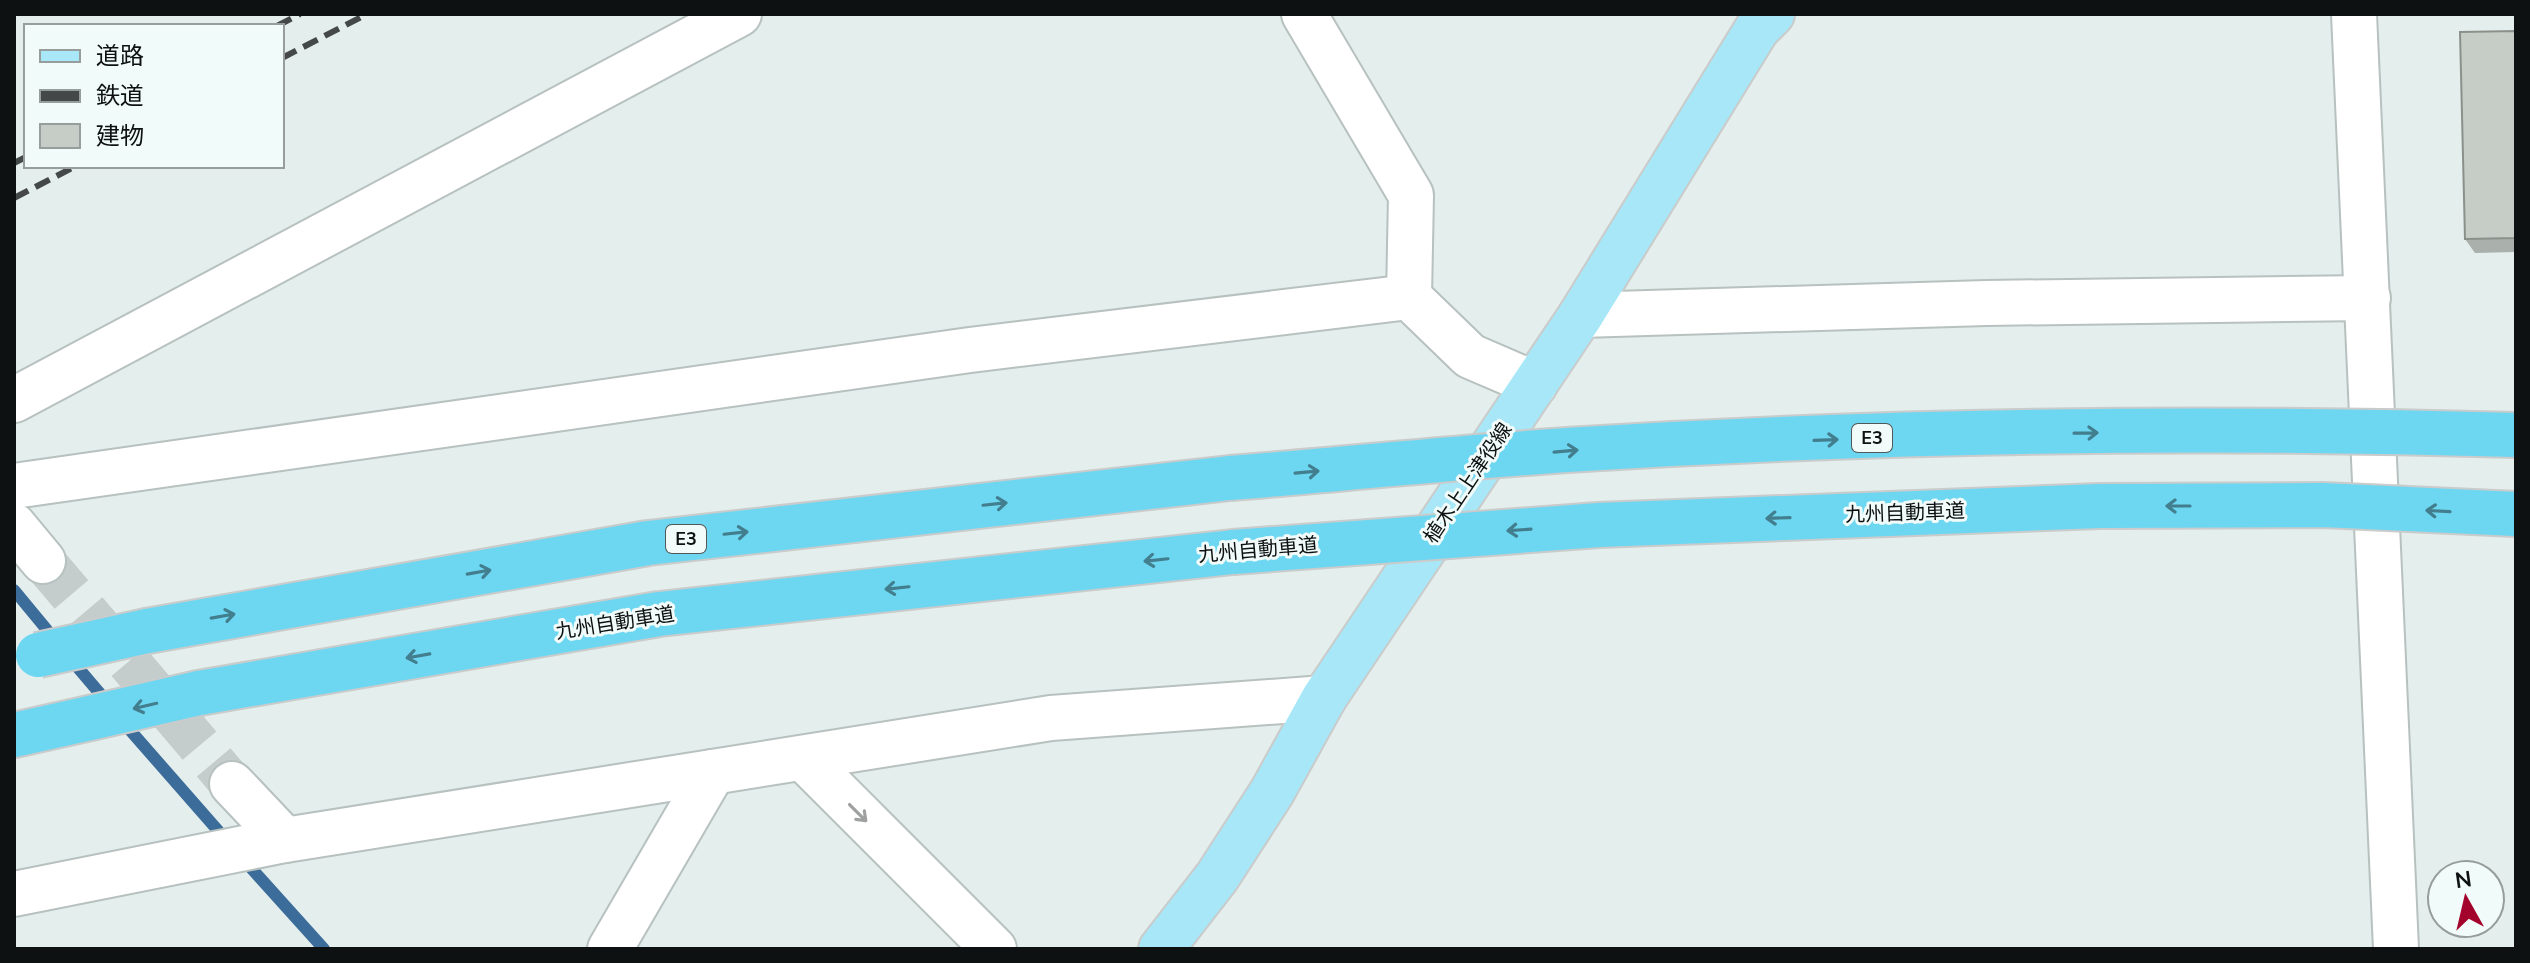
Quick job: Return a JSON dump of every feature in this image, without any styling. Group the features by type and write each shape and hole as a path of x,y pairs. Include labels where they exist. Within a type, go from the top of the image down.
{"highway":[{"name":"E3","path":"26,658 147,631 648,543 1230,478 1585,449 1972,435 2325,430 2516,435"},
{"name":"九州自動車道","path":"14,735 199,693 659,614 1233,552 1599,525 2100,506 2323,505 2516,514"}],"main road":[{"name":"植木上上津役線","path":"1161,949 1225,865 1272,792 1324,698 1581,315 1757,29 1772,14"}],"street":[{"path":"14,400 739,14"},
{"path":"1304,14 1411,195 1409,297 1470,356 1535,384"},
{"path":"2354,14 2396,949"},
{"path":"14,486 970,350 1409,297"},
{"path":"1581,315 1986,303 2368,298"},
{"path":"14,526 43,561"},
{"path":"14,894 252,847 1051,718 1324,698"},
{"path":"803,758 994,949"},
{"path":"610,949 713,772"},
{"path":"232,784 252,847"}],"building":[{"path":"2516,31 2516,238 2465,239 2460,32"}],"waterway":[{"path":"14,590 57,642"},
{"path":"68,656 108,703"},
{"path":"122,721 228,842"},
{"path":"243,859 324,949"}],"tunnel":[{"path":"43,561 232,784"}],"railway":[{"path":"281,24 300,14"},
{"path":"284,57 367,14"},
{"path":"14,163 24,158"},
{"path":"14,198 72,168"}]}
